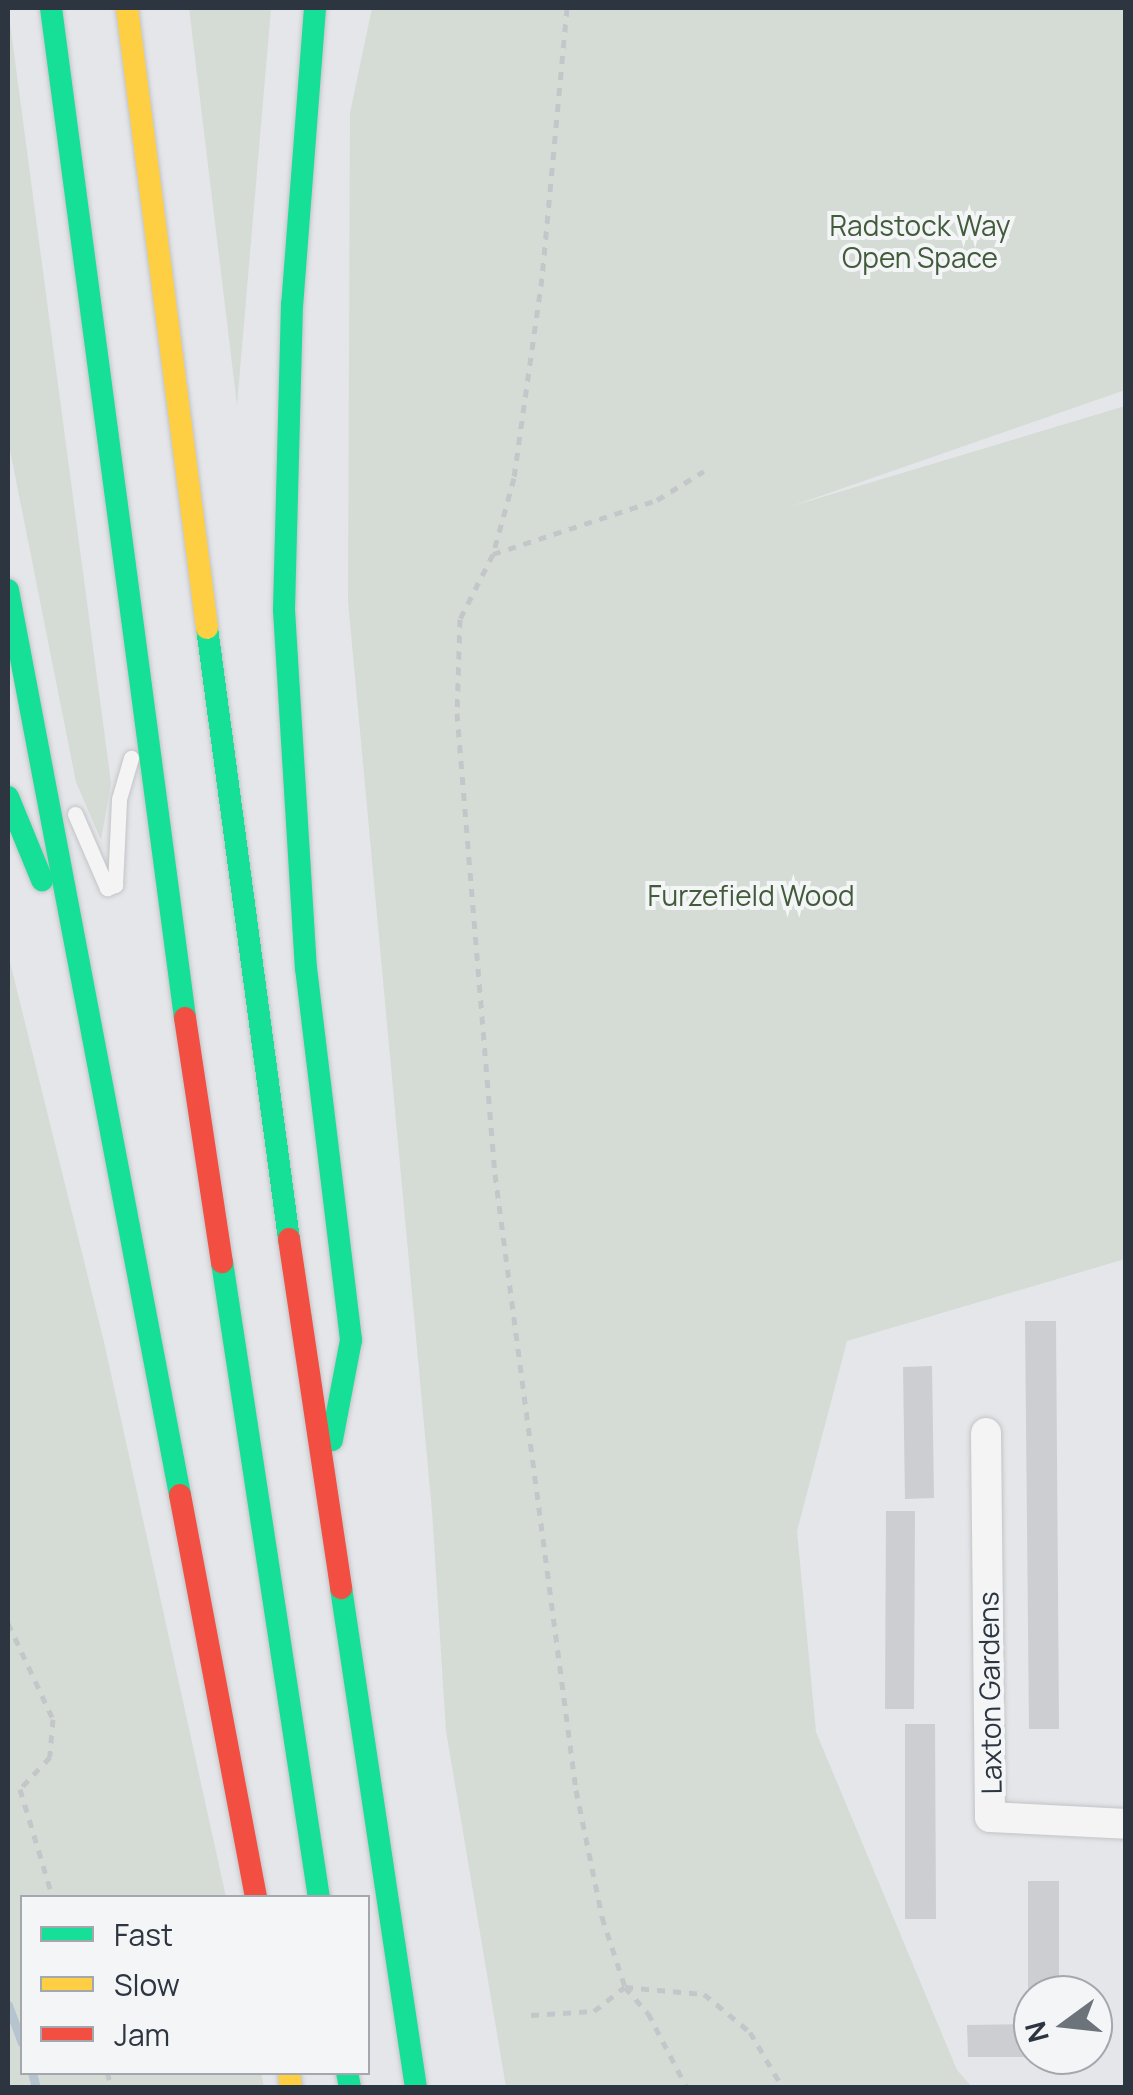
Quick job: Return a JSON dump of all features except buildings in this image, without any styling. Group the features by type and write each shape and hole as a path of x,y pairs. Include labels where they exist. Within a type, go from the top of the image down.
{"highway":[{"path":"51,8 144,716 319,1895"},
{"path":"127,8 223,776 416,2088"},
{"path":"315,8 292,304 284,610 306,968 351,1340 324,1482"},
{"path":"8,590 255,1895"},
{"path":"8,797 77,949"}],"street":[{"name":"Laxton Gardens","path":"986,1432 990,1817 1126,1824"}],"lane":[{"path":"40,759 72,806 107,888 115,885 119,799 144,716"}],"path":[{"path":"567,8 542,278 514,478 493,554 460,619 455,658 488,1106 526,1441 560,1642 576,1790 602,1917 625,1987 648,2013 687,2088"},
{"path":"493,554 657,500 704,471"},
{"path":"8,1624 53,1719 50,1757 20,1789 52,1895"},
{"path":"531,2015 594,2011 625,1987 704,1994 750,2032 783,2088"}],"green space":[{"path":"8,8 111,783 101,840 76,782 8,440"},
{"path":"189,8 271,8 237,405"},
{"name":"Furzefield Wood","path":"372,8 1125,8 1125,390 789,507 1125,406 1125,1259 847,1341 797,1531 816,1732 957,2070 972,2087 506,2087 446,1731 432,1511 348,601 350,113"},
{"path":"8,954 104,1342 226,1895 20,1895 20,2075 261,2075 264,2087 8,2087"}],"waterway":[{"path":"8,2005 20,2038"},
{"path":"33,2075 36,2088"}],"traffic: fast":[{"path":"51,8 185,1018"},
{"path":"315,8 292,304 284,610 306,968 351,1340 332,1440"},
{"path":"8,590 180,1495"},
{"path":"207,628 289,1239"},
{"path":"8,797 42,880"},
{"path":"222,1262 319,1895"},
{"path":"341,1588 416,2088"},
{"path":"348,2075 350,2088"}],"traffic: slow":[{"path":"127,8 207,628"},
{"path":"289,2075 291,2088"}],"traffic: jam":[{"path":"185,1018 222,1262"},
{"path":"289,1239 341,1588"},
{"path":"180,1495 255,1895"}],"park label":[{"name":"Radstock Way Open Space","path":"920,241"}]}
